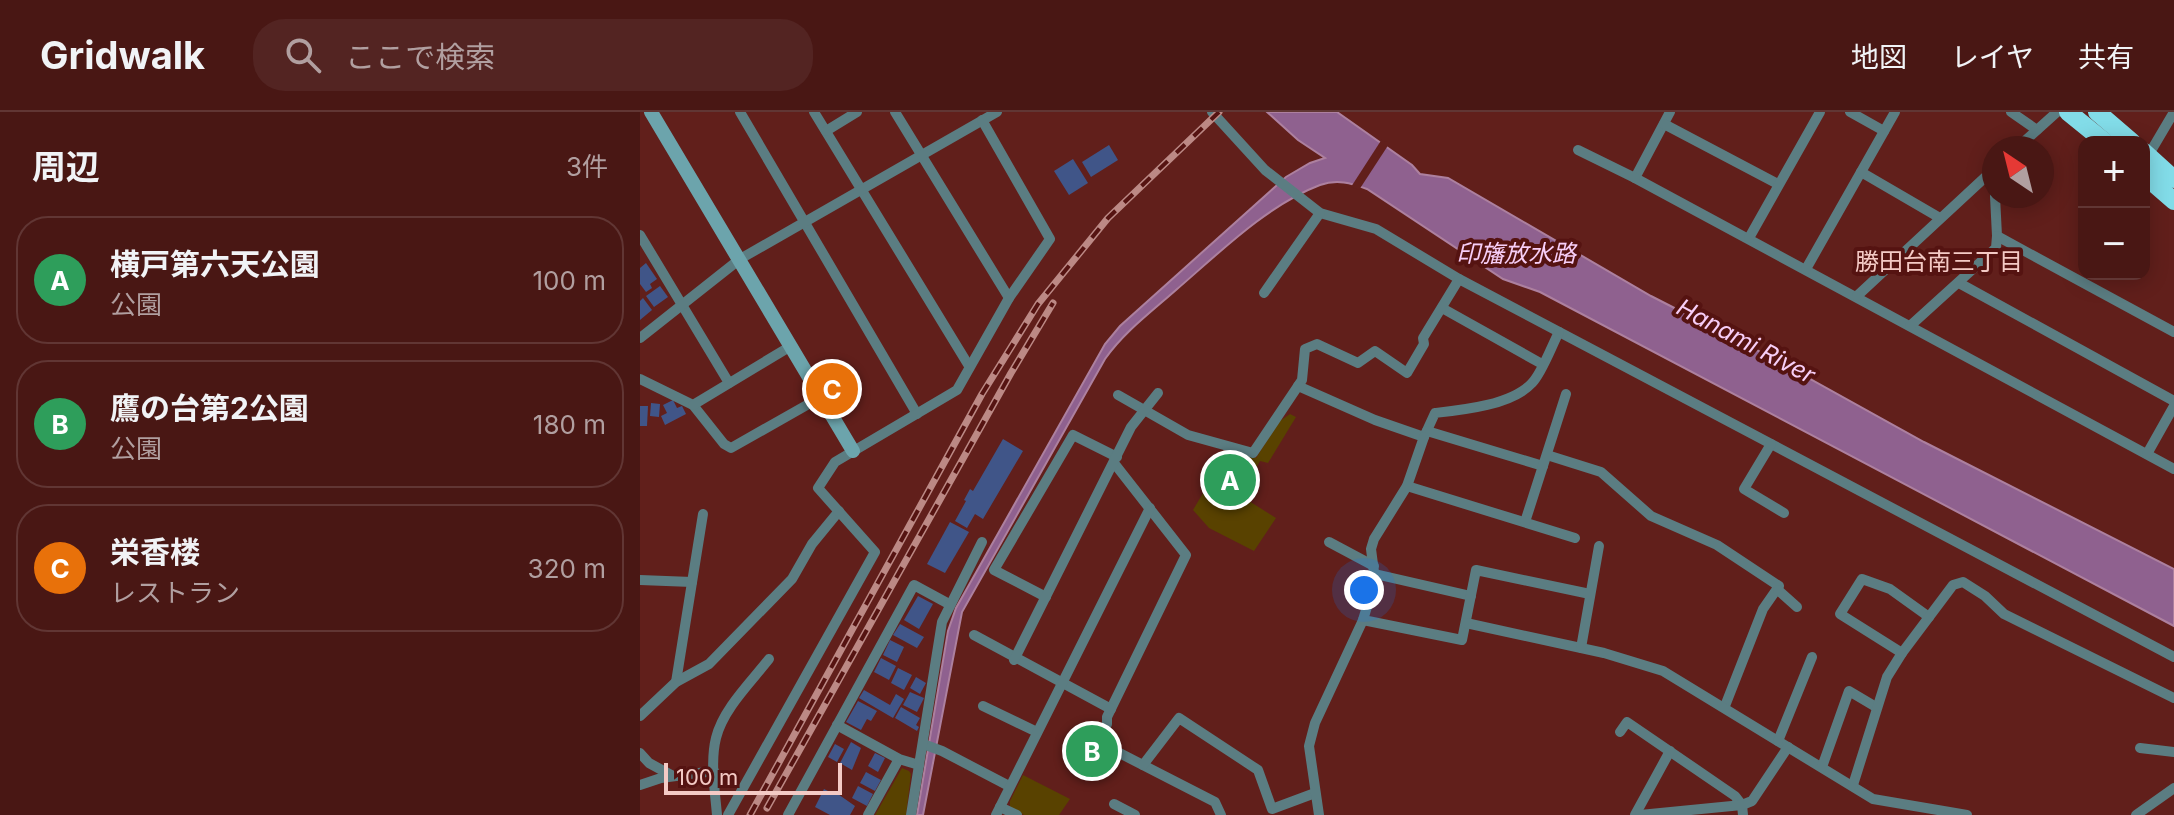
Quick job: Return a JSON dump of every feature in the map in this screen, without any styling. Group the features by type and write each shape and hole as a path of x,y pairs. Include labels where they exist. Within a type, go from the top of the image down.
{"highway":[{"path":"2068,112 2098,136"},
{"path":"2097,112 2125,136"},
{"path":"2150,157 2170,170"},
{"path":"2150,180 2174,201"}],"street":[{"path":"651,112 853,451"},
{"path":"740,112 917,414"},
{"path":"814,112 969,366"},
{"path":"826,131 857,112"},
{"path":"895,112 1009,298"},
{"path":"640,338 740,259 997,112"},
{"path":"1212,112 1277,180 1320,213 1376,229 1459,279 2174,657"},
{"path":"1635,178 1670,112"},
{"path":"1749,238 1820,112"},
{"path":"1850,112 1884,131"},
{"path":"1806,269 1895,112"},
{"path":"2011,112 2037,130"},
{"path":"2030,136 2057,112"},
{"path":"2150,148 2174,112"},
{"path":"728,815 875,552 818,488 835,462 957,390 1009,298 1050,239 982,120"},
{"path":"1664,124 1778,184"},
{"path":"1578,150 1749,238 2174,469"},
{"path":"1861,172 1940,218"},
{"path":"1857,296 1982,180"},
{"path":"1910,326 1996,248 1996,208"},
{"path":"1264,293 1320,213"},
{"path":"640,235 729,383"},
{"path":"1997,236 2174,332"},
{"path":"640,260 650,252"},
{"path":"1118,395 1188,435 1253,453 1302,380 1305,349 1317,344 1358,363 1375,351 1407,373 1459,279"},
{"path":"1959,283 2174,404 2147,454"},
{"path":"1442,308 1542,364"},
{"path":"1319,815 1309,741 1363,620 1375,580 1371,549 1374,539 1407,486 1435,413 1475,409 1533,383 1559,332"},
{"path":"693,405 791,346"},
{"path":"640,379 693,405 724,444 731,448 821,397"},
{"path":"1298,386 1375,420 1425,434 1601,472 1651,516 1717,545 1779,586 1778,590 1797,607"},
{"path":"1014,660 1131,427 1158,393"},
{"path":"1525,522 1566,394"},
{"path":"1046,597 994,570 1073,435 1115,460 1186,555 1098,742 1215,802 1221,815"},
{"path":"1771,444 1744,489 1784,513"},
{"path":"1407,486 1575,538"},
{"path":"1017,815 998,811 1150,508"},
{"path":"640,716 676,682 709,664 792,579 812,544 839,511"},
{"path":"676,682 703,514"},
{"path":"911,815 925,745 942,622 982,542"},
{"path":"1329,542 1374,570 1471,596"},
{"path":"1581,648 1599,546"},
{"path":"1363,620 1462,640 1476,570 1590,594"},
{"path":"1902,653 1840,614 1862,579 1890,589 1929,617"},
{"path":"640,580 692,582"},
{"path":"1853,785 1887,677 1953,585 1963,582 1985,596 2004,614 2174,698"},
{"path":"788,815 914,585 949,604"},
{"path":"1725,706 1763,609 1778,590"},
{"path":"1466,623 1581,648 1663,671 1873,799 1967,815"},
{"path":"974,635 1014,660 1111,709"},
{"path":"1670,751 1637,815 1743,810 1752,801 1783,744 1812,657"},
{"path":"717,815 714,771 716,738 727,714 769,659"},
{"path":"1822,767 1849,691 1876,707"},
{"path":"983,706 1037,732"},
{"path":"1143,765 1179,718 1258,770 1272,809 1315,793"},
{"path":"1620,732 1627,722 1735,796 1743,810"},
{"path":"837,725 899,759 919,765"},
{"path":"925,745 1009,786"},
{"path":"2140,748 2174,752"},
{"path":"640,753 649,763 673,776"},
{"path":"868,815 899,759"},
{"path":"640,785 673,776 714,771"},
{"path":"2136,815 2174,788"},
{"path":"1114,804 1135,815"}],"shaded area":[{"path":"1290,414 1296,417 1268,463 1260,461 1241,496 1276,518 1254,551 1209,528 1193,510 1228,451 1256,458 1280,421"},
{"path":"1086,742 1118,760 1110,774 1101,770 1087,777 1071,768"},
{"path":"902,768 911,774 906,815 875,815"},
{"path":"1023,775 1070,799 1059,815 1024,815 1010,807"}],"water":[{"name":"印旛放水路","path":"1267,112 1337,112 1412,165 1420,174 1448,178 1651,296 1776,360 1924,442 2174,569 2174,626 1540,292 1503,279 1367,189 1332,182 1300,194 1244,232 1138,323 1105,359 962,612 923,815 917,815 948,631 956,608 1105,344 1120,326 1286,177 1325,158 1298,140"}],"pier":[{"path":"1382,139 1389,144 1359,190 1351,187"}],"building":[{"path":"1109,145 1118,160 1091,177 1082,162"},
{"path":"1073,159 1088,183 1069,195 1054,171"},
{"path":"646,263 657,279 646,292 640,284 640,268"},
{"path":"660,286 668,297 654,307 646,296"},
{"path":"643,298 652,310 640,320 640,301"},
{"path":"673,400 677,408 682,406 686,414 665,425 661,416 667,413 663,405"},
{"path":"651,403 660,404 659,417 650,416"},
{"path":"640,406 648,406 647,426 640,426"},
{"path":"1003,439 1023,451 983,519 975,514 967,528 955,521 970,489 973,491"},
{"path":"950,522 969,532 945,573 927,564"},
{"path":"918,596 933,604 919,629 904,620"},
{"path":"900,624 924,637 917,648 893,635"},
{"path":"890,640 904,647 897,662 883,655"},
{"path":"881,658 896,666 889,680 874,672"},
{"path":"898,668 912,675 904,690 891,683"},
{"path":"916,677 926,683 920,694 910,688"},
{"path":"864,690 890,705 896,694 904,699 893,718 859,698"},
{"path":"910,692 924,698 917,712 903,705"},
{"path":"858,701 877,711 871,721 867,719 861,730 846,722"},
{"path":"901,707 920,718 917,731 895,718"},
{"path":"851,742 861,748 852,770 840,763"},
{"path":"835,744 844,749 837,762 828,757"},
{"path":"875,753 885,758 878,772 868,766"},
{"path":"866,772 881,780 875,791 860,783"},
{"path":"858,786 873,794 867,806 852,798"},
{"path":"824,789 835,792 855,806 850,815 830,815 815,807"}],"railway":[{"path":"750,815 982,394 1038,304 1108,218 1219,112"},
{"path":"767,808 1053,303"}],"place":[{"name":"栄香楼","path":"832,389"},
{"name":"横戸第六天公園","path":"1230,480"},
{"name":"鷹の台第2公園","path":"1092,751"}],"district":[{"name":"勝田台南三丁目","path":"1939,261"}],"water label":[{"name":"Hanami River","path":"1746,341"}]}
